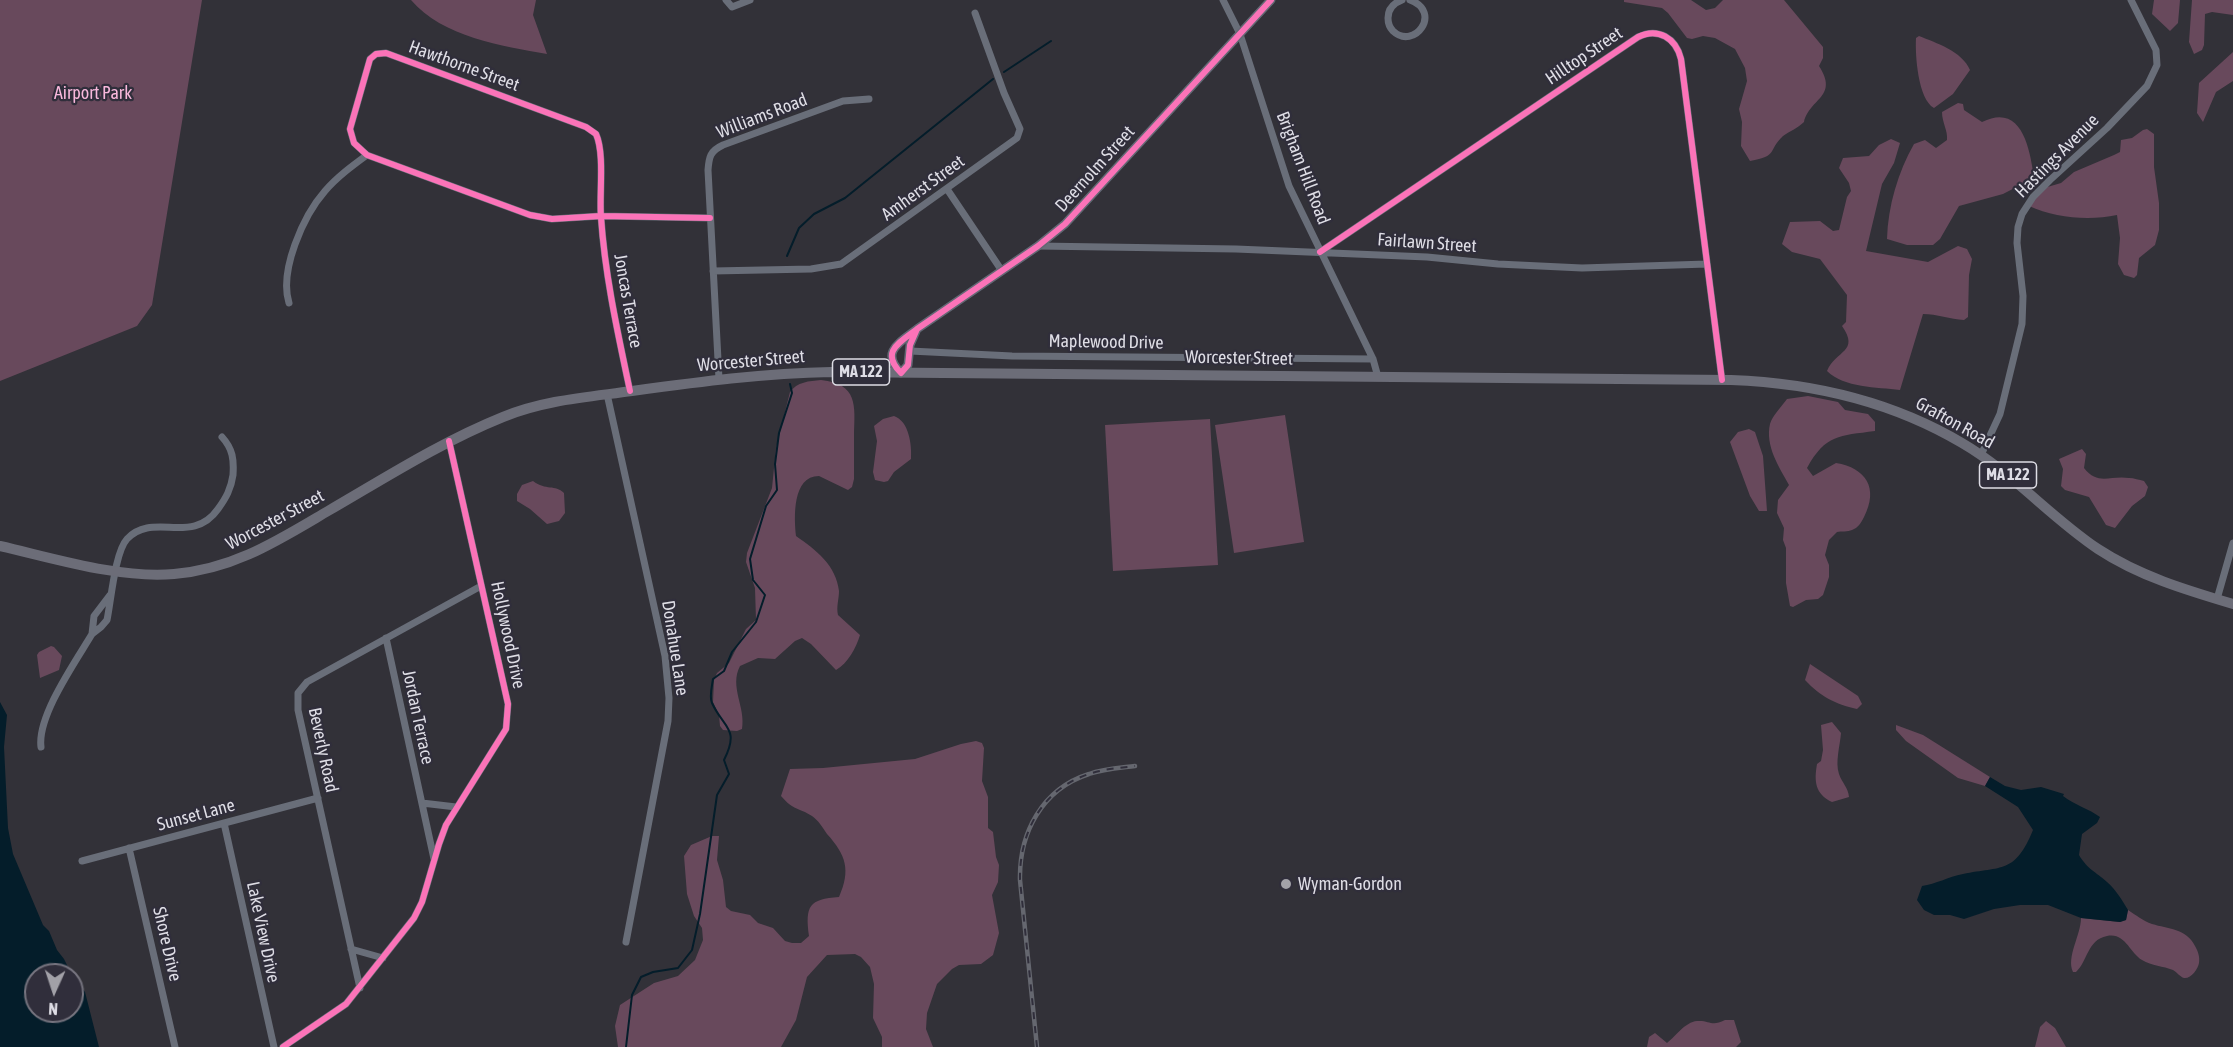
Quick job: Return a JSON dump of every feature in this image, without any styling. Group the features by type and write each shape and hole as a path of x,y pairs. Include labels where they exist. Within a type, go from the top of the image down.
{"main road":[{"name":"Worcester Street","path":"0,546 117,572 173,574 211,569 230,564 274,542 449,441 527,409 607,394 719,379 801,372 1766,382"},
{"name":"Grafton Road","path":"1766,382 1833,392 1879,404 1924,423 2000,468 2064,524 2100,550 2160,581 2233,604"}],"street":[{"path":"726,0 733,6 750,0"},
{"name":"Brigham Hill Road","path":"1223,0 1240,34 1284,173 1373,359 1378,377"},
{"name":"Deernolm Street","path":"901,373 892,364 893,350 917,329 1038,246 1078,212 1271,0"},
{"path":"1386,0 1392,6"},
{"path":"1402,0 1392,6 1388,18 1389,26 1398,35 1410,36 1421,30 1425,19 1422,8 1410,0"},
{"name":"Hastings Avenue","path":"1981,455 2000,414 2022,324 2023,296 2017,234 2022,214 2033,197 2148,86 2155,73 2156,50 2131,0"},
{"name":"Amherst Street","path":"713,271 811,269 841,264 1017,138 1020,132 975,13"},
{"name":"Hilltop Street","path":"1320,252 1638,37 1652,32 1658,33 1670,39 1680,54 1722,380"},
{"name":"Hawthorne Street","path":"367,155 352,140 351,122 370,59 376,54 386,53 594,132 598,137 599,147 601,216"},
{"name":"Williams Road","path":"719,379 709,156 714,150 843,101 869,99"},
{"path":"289,303 286,287 288,268 310,213 331,184 367,155 537,216 552,219 601,216 710,218"},
{"path":"947,189 1002,270"},
{"name":"Joncas Terrace","path":"601,216 608,284 630,391"},
{"name":"Fairlawn Street","path":"1038,246 1320,252 1582,268 1707,264"},
{"path":"901,373 908,365 917,329"},
{"name":"Maplewood Drive","path":"910,351 1012,356 1373,359"},
{"name":"Donahue Lane","path":"607,394 665,656 669,698 661,758 626,942"},
{"path":"92,634 107,620 120,550 127,538 154,527 193,528 202,525 214,515 228,494 234,459 232,451 222,437"},
{"name":"Hollywood Drive","path":"283,1047 346,1004 418,910 444,831 456,807 502,736 508,721 508,704 449,441"},
{"path":"2217,599 2233,543"},
{"name":"Beverly Road","path":"360,988 297,704 300,688 481,586"},
{"path":"41,747 40,734 44,723 92,634 94,616 111,593"},
{"name":"Jordan Terrace","path":"386,638 434,860"},
{"name":"Sunset Lane","path":"82,861 318,798"},
{"path":"422,803 456,807"},
{"name":"Lake View Drive","path":"224,823 274,1047"},
{"name":"Shore Drive","path":"129,848 175,1047"},
{"path":"351,949 383,958"}],"green space":[{"name":"Airport Park","path":"0,0 202,0 152,305 137,326 0,381"},
{"path":"411,0 536,0 533,15 547,54 493,43 456,31 424,13"},
{"path":"1624,0 1691,0 1706,10 1715,8 1723,0 1784,0 1823,47 1823,58 1819,66 1826,84 1825,91 1807,114 1804,122 1783,136 1769,155 1750,161 1741,146 1742,122 1739,109 1747,81 1745,68 1735,49 1715,38 1703,36 1687,38 1662,8 1624,2"},
{"path":"2154,0 2180,0 2178,23 2170,31 2152,14"},
{"path":"2192,0 2233,0 2233,15 2212,12 2205,14 2204,45 2202,50 2194,54 2189,42"},
{"path":"1919,36 1955,53 1970,70 1953,94 1934,108 1924,96 1921,86 1916,46 1916,38"},
{"path":"2233,52 2233,81 2216,92 2203,122 2197,113 2199,83"},
{"path":"1958,103 1963,104 1964,110 1982,122 1996,117 2006,118 2015,123 2026,142 2034,178 2003,194 1959,206 1940,239 1933,245 1907,245 1887,239 1892,202 1908,155 1914,144 1925,140 1936,148 1947,140 1942,112"},
{"path":"2147,129 2154,134 2159,230 2155,245 2139,258 2137,275 2134,278 2124,275 2118,264 2120,238 2117,215 2095,218 2072,217 2029,206 2044,188 2061,183 2074,172 2120,152 2121,140 2132,138"},
{"path":"1891,139 1900,143 1894,163 1882,184 1866,251 1928,262 1958,246 1967,249 1972,259 1969,275 1968,317 1964,320 1923,314 1900,390 1852,384 1834,377 1827,371 1848,346 1849,341 1842,326 1846,322 1847,295 1820,259 1792,252 1782,244 1790,222 1820,221 1833,231 1839,230 1847,197 1851,191 1849,183 1839,168 1843,158 1869,156 1879,145"},
{"path":"821,380 842,386 852,398 854,405 854,479 852,487 848,490 819,476 810,478 804,483 799,490 795,509 796,536 818,553 834,573 839,591 838,615 860,635 851,655 836,670 802,638 795,641 775,659 758,658 740,666 736,682 742,713 742,729 723,730 713,702 714,680 717,673 729,663 746,629 756,620 755,588 746,562 747,553 772,488 776,448 790,392 800,384"},
{"path":"1808,396 1838,402 1845,410 1868,414 1875,422 1875,431 1843,436 1827,443 1807,468 1813,476 1836,463 1855,469 1867,481 1870,497 1864,517 1858,527 1850,531 1837,532 1829,540 1825,555 1829,565 1829,577 1823,595 1818,599 1806,600 1793,607 1790,606 1786,583 1784,528 1777,513 1778,500 1789,485 1774,456 1769,432 1773,418 1787,399"},
{"path":"1285,415 1304,542 1234,553 1215,425"},
{"path":"894,416 906,428 911,447 911,459 894,472 888,481 875,480 873,472 877,441 874,426 883,419"},
{"path":"1210,419 1218,565 1113,571 1105,425"},
{"path":"1749,429 1755,432 1763,456 1767,511 1759,511 1750,496 1730,442 1738,432"},
{"path":"2082,449 2086,454 2084,468 2094,477 2135,479 2144,481 2148,487 2145,496 2132,506 2115,528 2106,525 2089,497 2065,490 2061,486 2063,469 2059,459"},
{"path":"533,481 564,493 565,513 559,521 547,524 517,501 517,494 522,485"},
{"path":"51,646 62,656 59,670 40,678 37,655"},
{"path":"1810,664 1858,696 1862,704 1857,709 1849,707 1817,691 1805,680"},
{"path":"1832,722 1841,733 1838,769 1849,797 1832,802 1819,791 1816,776 1817,764 1821,761 1823,750 1821,725"},
{"path":"1896,725 1923,735 1990,777 1985,786 1958,778 1906,741 1896,730"},
{"path":"976,741 982,743 984,748 982,781 988,797 988,828 993,832 999,865 998,882 992,895 999,933 993,955 981,964 959,965 937,984 927,1013 926,1029 933,1047 882,1047 882,1037 873,1018 874,984 870,967 855,954 827,955 807,977 796,1020 781,1047 618,1047 615,1026 620,1005 654,983 678,976 695,960 703,940 702,928 694,916 687,894 684,856 691,845 712,836 719,836 717,860 723,880 726,907 731,911 750,915 758,923 773,928 785,941 801,943 809,936 808,918 811,906 821,900 839,897 845,879 845,863 839,849 818,822 812,816 793,807 781,796 790,769 915,759"},
{"path":"2128,910 2149,923 2182,932 2187,936 2199,956 2194,973 2184,978 2173,970 2146,962 2138,957 2123,940 2113,936 2100,938 2095,942 2080,967 2073,972 2072,953 2081,918 2120,922 2126,920"},
{"path":"1734,1020 1741,1042 1736,1047 1647,1047 1649,1037 1655,1033 1667,1043 1693,1022 1717,1023"},
{"path":"2046,1021 2055,1028 2066,1047 2035,1047 2040,1027"}],"water":[{"path":"0,702 7,715 4,747 8,828 13,854 43,925 49,931 57,950 66,963 24,963 24,1023 84,1023 84,991 99,1047 0,1047"},
{"path":"1990,777 2005,786 2021,790 2041,787 2064,794 2063,796 2100,817 2097,823 2082,834 2079,855 2119,895 2128,910 2126,920 2120,922 2081,918 2048,905 2020,905 1994,909 1964,919 1950,915 1934,915 1924,910 1917,900 1922,886 1958,875 2006,866 2020,854 2033,830 2018,807 1985,786"}],"waterway":[{"path":"1004,72 1051,41"},
{"path":"787,256 799,228 814,214 845,198 993,79"},
{"path":"626,1047 632,995 641,977 653,972 678,968 692,950 700,914 717,795 729,774 724,760 731,741 730,735 711,701 713,679 724,671 732,652 756,622 765,595 753,580 750,559 766,506 777,490 775,464 779,433 792,393 790,384"}],"railway":[{"path":"1037,1047 1020,880 1024,846 1029,830 1036,815 1046,802 1072,781 1100,771 1135,766"}],"cycle path":[{"path":"917,329 910,345 908,365 901,373 892,359 894,348 917,329 1038,246 1065,224 1271,0"},
{"path":"1320,252 1638,37 1645,34 1659,34 1675,45 1681,59 1722,380"},
{"path":"630,391 612,305 606,261 601,217 601,208 601,163 596,134 586,127 386,53 376,54 370,59 350,129 354,143 367,155 530,215 552,219 601,216 710,218"},
{"path":"283,1047 346,1004 414,918 422,902 446,825 506,729 508,704 449,441"}],"place":[{"name":"Wyman-Gordon","path":"1286,884"}]}
